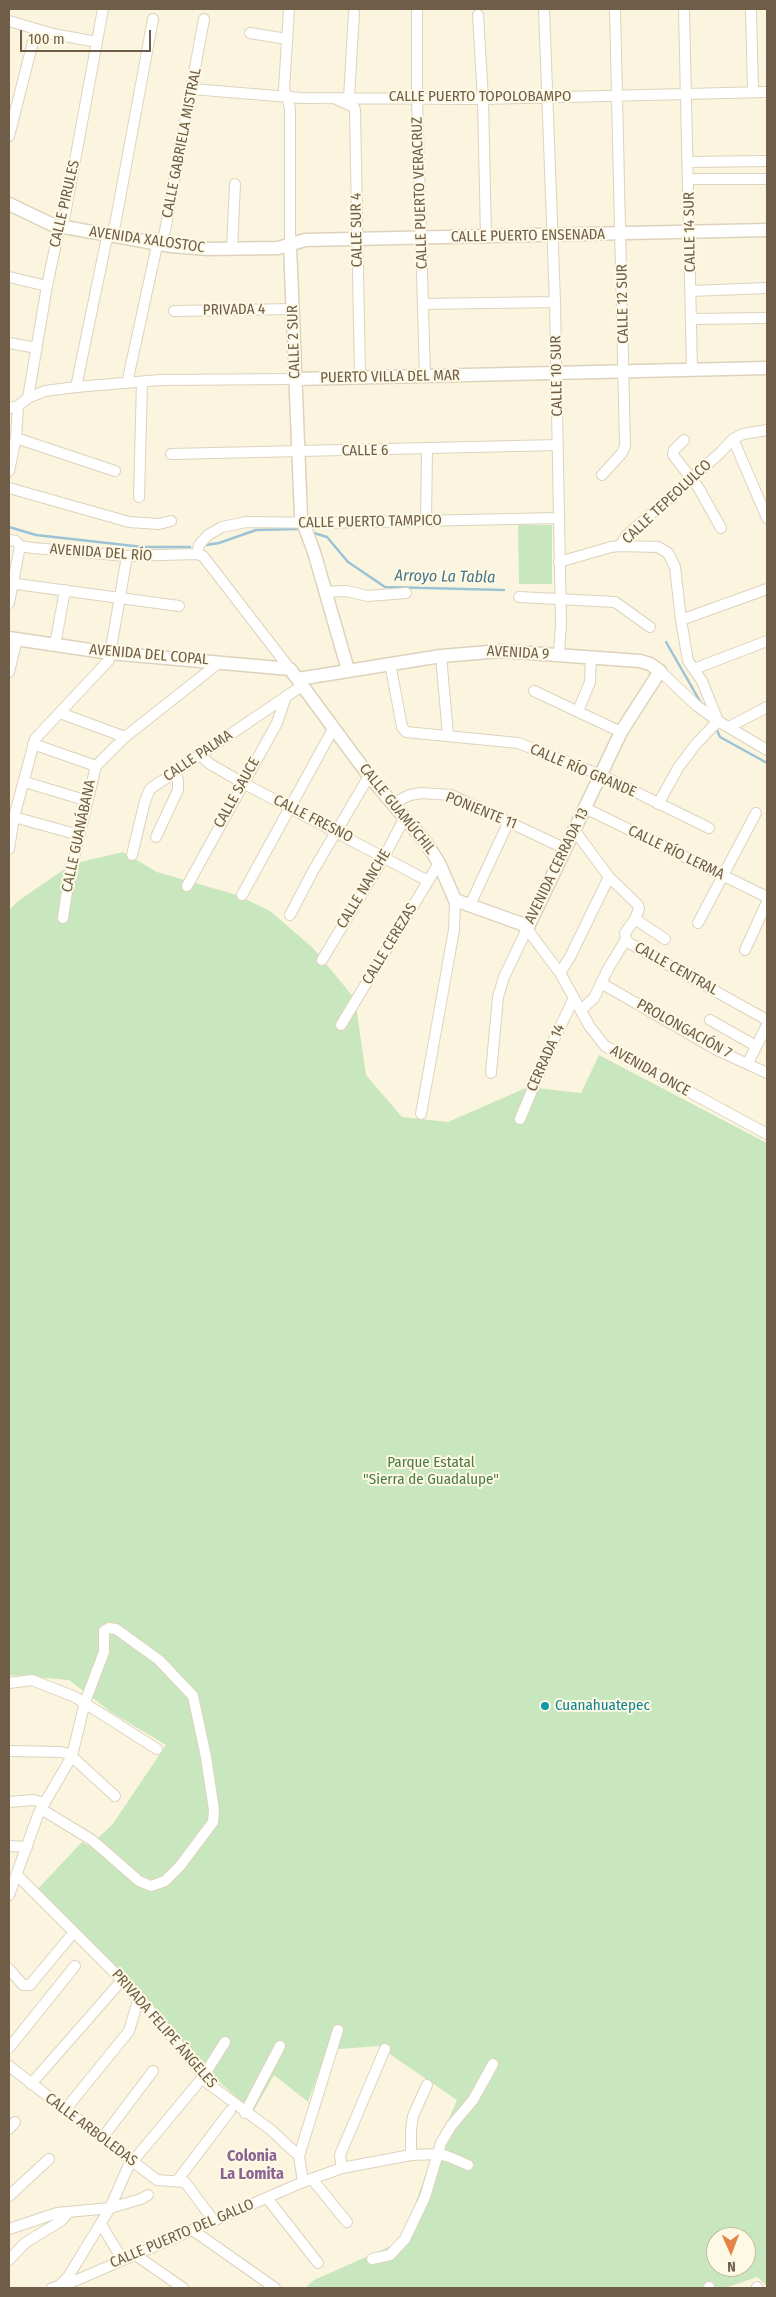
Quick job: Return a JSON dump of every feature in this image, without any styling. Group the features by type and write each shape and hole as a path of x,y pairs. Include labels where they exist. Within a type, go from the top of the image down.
{"street":[{"name":"CALLE 2 SUR","path":"288,9 284,89 290,108 290,245 294,309 300,508 302,522 348,670"},
{"name":"CALLE PUERTO VERACRUZ","path":"417,9 417,98 425,376"},
{"name":"CALLE 10 SUR","path":"544,9 557,374 559,655"},
{"name":"CALLE 12 SUR","path":"602,475 625,446 622,234 615,9"},
{"name":"CALLE 14 SUR","path":"684,9 692,370"},
{"path":"751,9 753,92"},
{"name":"CALLE PIRULES","path":"28,398 47,286 64,220 104,10"},
{"path":"349,98 354,13"},
{"path":"478,14 483,99 486,237"},
{"path":"76,387 106,242 115,225 153,19"},
{"name":"CALLE GABRIELA MISTRAL","path":"127,383 156,250 164,236 204,19"},
{"path":"9,21 36,30 97,42"},
{"path":"9,136 36,30"},
{"path":"250,33 287,39"},
{"name":"CALLE PUERTO TOPOLOBAMPO","path":"192,89 286,98 483,99 767,92"},
{"name":"CALLE SUR 4","path":"333,98 355,108 360,377"},
{"path":"688,162 767,161"},
{"path":"689,179 767,179"},
{"path":"232,250 235,184"},
{"name":"AVENIDA XALOSTOC","path":"9,204 44,222 61,227 160,244 232,250 278,248 290,245"},
{"name":"CALLE PUERTO ENSENADA","path":"290,245 305,240 422,239 767,230"},
{"path":"9,277 47,286"},
{"path":"691,291 767,288"},
{"path":"423,304 555,302"},
{"name":"PRIVADA 4","path":"174,311 294,309"},
{"path":"692,319 767,318"},
{"path":"9,343 37,348"},
{"name":"PUERTO VILLA DEL MAR","path":"13,407 45,391 142,382 767,368"},
{"path":"138,497 142,382"},
{"path":"9,471 16,438 13,407"},
{"path":"767,430 743,434 733,439 767,518"},
{"path":"16,438 115,471"},
{"name":"CALLE TEPEOLULCO","path":"559,562 620,546 626,536 720,454 733,439"},
{"path":"684,440 674,450 673,455 691,478 721,528"},
{"name":"CALLE 6","path":"171,454 427,450 558,445"},
{"path":"426,521 427,450"},
{"path":"9,488 129,522 140,524 171,521"},
{"name":"CALLE PUERTO TAMPICO","path":"197,554 201,542 208,535 222,527 246,522 558,518"},
{"name":"AVENIDA DEL RÍO","path":"9,540 16,541 20,546 127,556 197,554"},
{"path":"9,603 11,583 20,546"},
{"path":"620,546 658,547 668,553 675,566 688,661 702,682 718,721 696,744 678,768 658,804"},
{"name":"CALLE GUAMÚCHIL","path":"197,554 206,559 369,776 427,844 439,863 455,900 454,930 421,1114"},
{"path":"9,849 14,817 38,735 106,665 110,653 127,556"},
{"path":"11,583 179,606"},
{"path":"681,620 767,588"},
{"path":"55,645 65,590"},
{"path":"325,592 346,591 368,596 406,593"},
{"path":"519,597 614,602 650,627"},
{"path":"9,672 13,638"},
{"name":"AVENIDA DEL COPAL","path":"13,638 110,653 220,662 297,678"},
{"path":"694,669 767,641"},
{"name":"AVENIDA 9","path":"297,678 441,656 501,651 640,661 650,664 660,671 696,706 767,750"},
{"path":"441,656 448,735"},
{"path":"578,712 590,682 591,658"},
{"name":"CALLE GUANÁBANA","path":"63,918 69,878 88,801 91,780 96,766 125,736 220,662"},
{"name":"CALLE RÍO GRANDE","path":"390,663 404,730 518,743 601,776 709,828"},
{"name":"AVENIDA CERRADA 13","path":"491,1073 498,997 504,977 621,732 660,671"},
{"name":"CALLE PALMA","path":"132,855 147,794 155,785 285,698 297,678"},
{"path":"534,691 621,732"},
{"name":"CALLE SAUCE","path":"187,886 242,783 277,723 285,698"},
{"path":"730,728 767,707"},
{"path":"60,713 125,736"},
{"path":"242,895 333,729"},
{"path":"34,744 96,766"},
{"name":"CALLE FRESNO","path":"200,755 210,764 242,783 338,831 428,881"},
{"path":"156,837 178,790 178,780 174,772"},
{"path":"290,915 313,871 338,831 358,791 369,776"},
{"path":"25,782 88,801"},
{"name":"PONIENTE 11","path":"393,803 410,795 442,794 460,799 566,849"},
{"name":"CALLE RÍO LERMA","path":"585,808 767,897"},
{"path":"698,923 756,813"},
{"path":"14,817 79,835"},
{"name":"CALLE NANCHE","path":"322,960 384,857 405,817"},
{"path":"470,905 509,821"},
{"name":"CALLE CENTRAL","path":"575,831 609,877 638,905 639,909 635,919 625,933 626,939 630,943 767,1020"},
{"name":"CALLE CEREZAS","path":"341,1024 439,863"},
{"path":"560,972 570,957 609,877"},
{"path":"455,900 522,924 527,929"},
{"path":"745,950 767,902"},
{"path":"635,919 665,939"},
{"name":"AVENIDA ONCE","path":"527,929 560,972 598,1038 612,1051 767,1134"},
{"path":"581,1010 594,998 626,939"},
{"name":"PROLONGACIÓN 7","path":"601,983 717,1050 767,1073"},
{"name":"CERRADA 14","path":"520,1118 574,998"},
{"path":"710,1020 756,1046"},
{"path":"748,1063 767,1025"},
{"path":"9,1802 33,1800 43,1806 92,1840 145,1885 155,1885 165,1881 180,1866 213,1822 214,1810 206,1757 192,1696 159,1660 116,1629 106,1629 103,1633 104,1652 85,1702 72,1756 43,1806 9,1895"},
{"path":"9,1683 32,1680 85,1702 157,1749"},
{"path":"9,1751 61,1752 72,1756 115,1796"},
{"path":"9,1846 27,1847"},
{"name":"PRIVADA FELIPE ÁNGELES","path":"17,1875 140,1997 203,2077 245,2112 271,2130 299,2156"},
{"path":"9,1969 23,1985 30,1985 74,1932"},
{"path":"9,2048 75,1966"},
{"path":"31,2084 123,1979"},
{"path":"65,2110 129,2031 140,1997"},
{"path":"338,2030 309,2130 299,2156 308,2180 347,2222"},
{"path":"57,2288 68,2277 101,2224 126,2170 203,2077 225,2042"},
{"path":"245,2112 280,2046"},
{"path":"342,2168 340,2155 384,2049"},
{"path":"372,2259 390,2255 405,2239 425,2196 441,2143 451,2126 473,2100 493,2064"},
{"name":"CALLE ARBOLEDAS","path":"9,2066 158,2180 170,2183 177,2181"},
{"path":"103,2137 153,2071"},
{"path":"411,2155 411,2130 414,2116 427,2085"},
{"path":"214,2221 189,2186 177,2181 230,2111"},
{"path":"437,2154 468,2165"},
{"name":"CALLE PUERTO DEL GALLO","path":"57,2288 134,2254 194,2231 308,2180 342,2168 411,2155 437,2154"},
{"path":"9,2196 49,2159"},
{"path":"9,2229 57,2213 110,2208 141,2199 148,2195"},
{"path":"267,2198 318,2263"},
{"path":"9,2260 25,2243 61,2221 69,2212"},
{"path":"101,2224 122,2259"},
{"path":"194,2231 275,2288"},
{"path":"134,2254 183,2288"}],"green space":[{"path":"518,525 552,525 552,584 519,584"},
{"name":"Parque Estatal \"Sierra de Guadalupe\"","path":"123,852 157,872 237,895 270,911 313,948 355,999 366,1075 402,1117 448,1122 528,1087 581,1093 599,1055 767,1143 767,2286 757,2277 725,2288 305,2288 314,2280 402,2241 430,2162 457,2100 378,2046 327,2050 308,2102 274,2075 253,2112 181,2048 124,1983 32,1895 82,1842 89,1846 112,1825 166,1745 111,1712 69,1680 9,1675 9,910 18,901 72,864"}],"waterway":[{"name":"Arroyo La Tabla","path":"9,527 36,535 143,547 190,547"},
{"name":"Arroyo La Tabla","path":"206,545 219,543 256,530 298,529"},
{"name":"Arroyo La Tabla","path":"314,533 327,537 348,562 385,587 504,590"},
{"path":"666,642 701,703"},
{"path":"716,728 720,737 767,763"}],"place":[{"name":"Cuanahuatepec","path":"545,1706"}],"district":[{"name":"Colonia La Lomita","path":"252,2166"}]}
